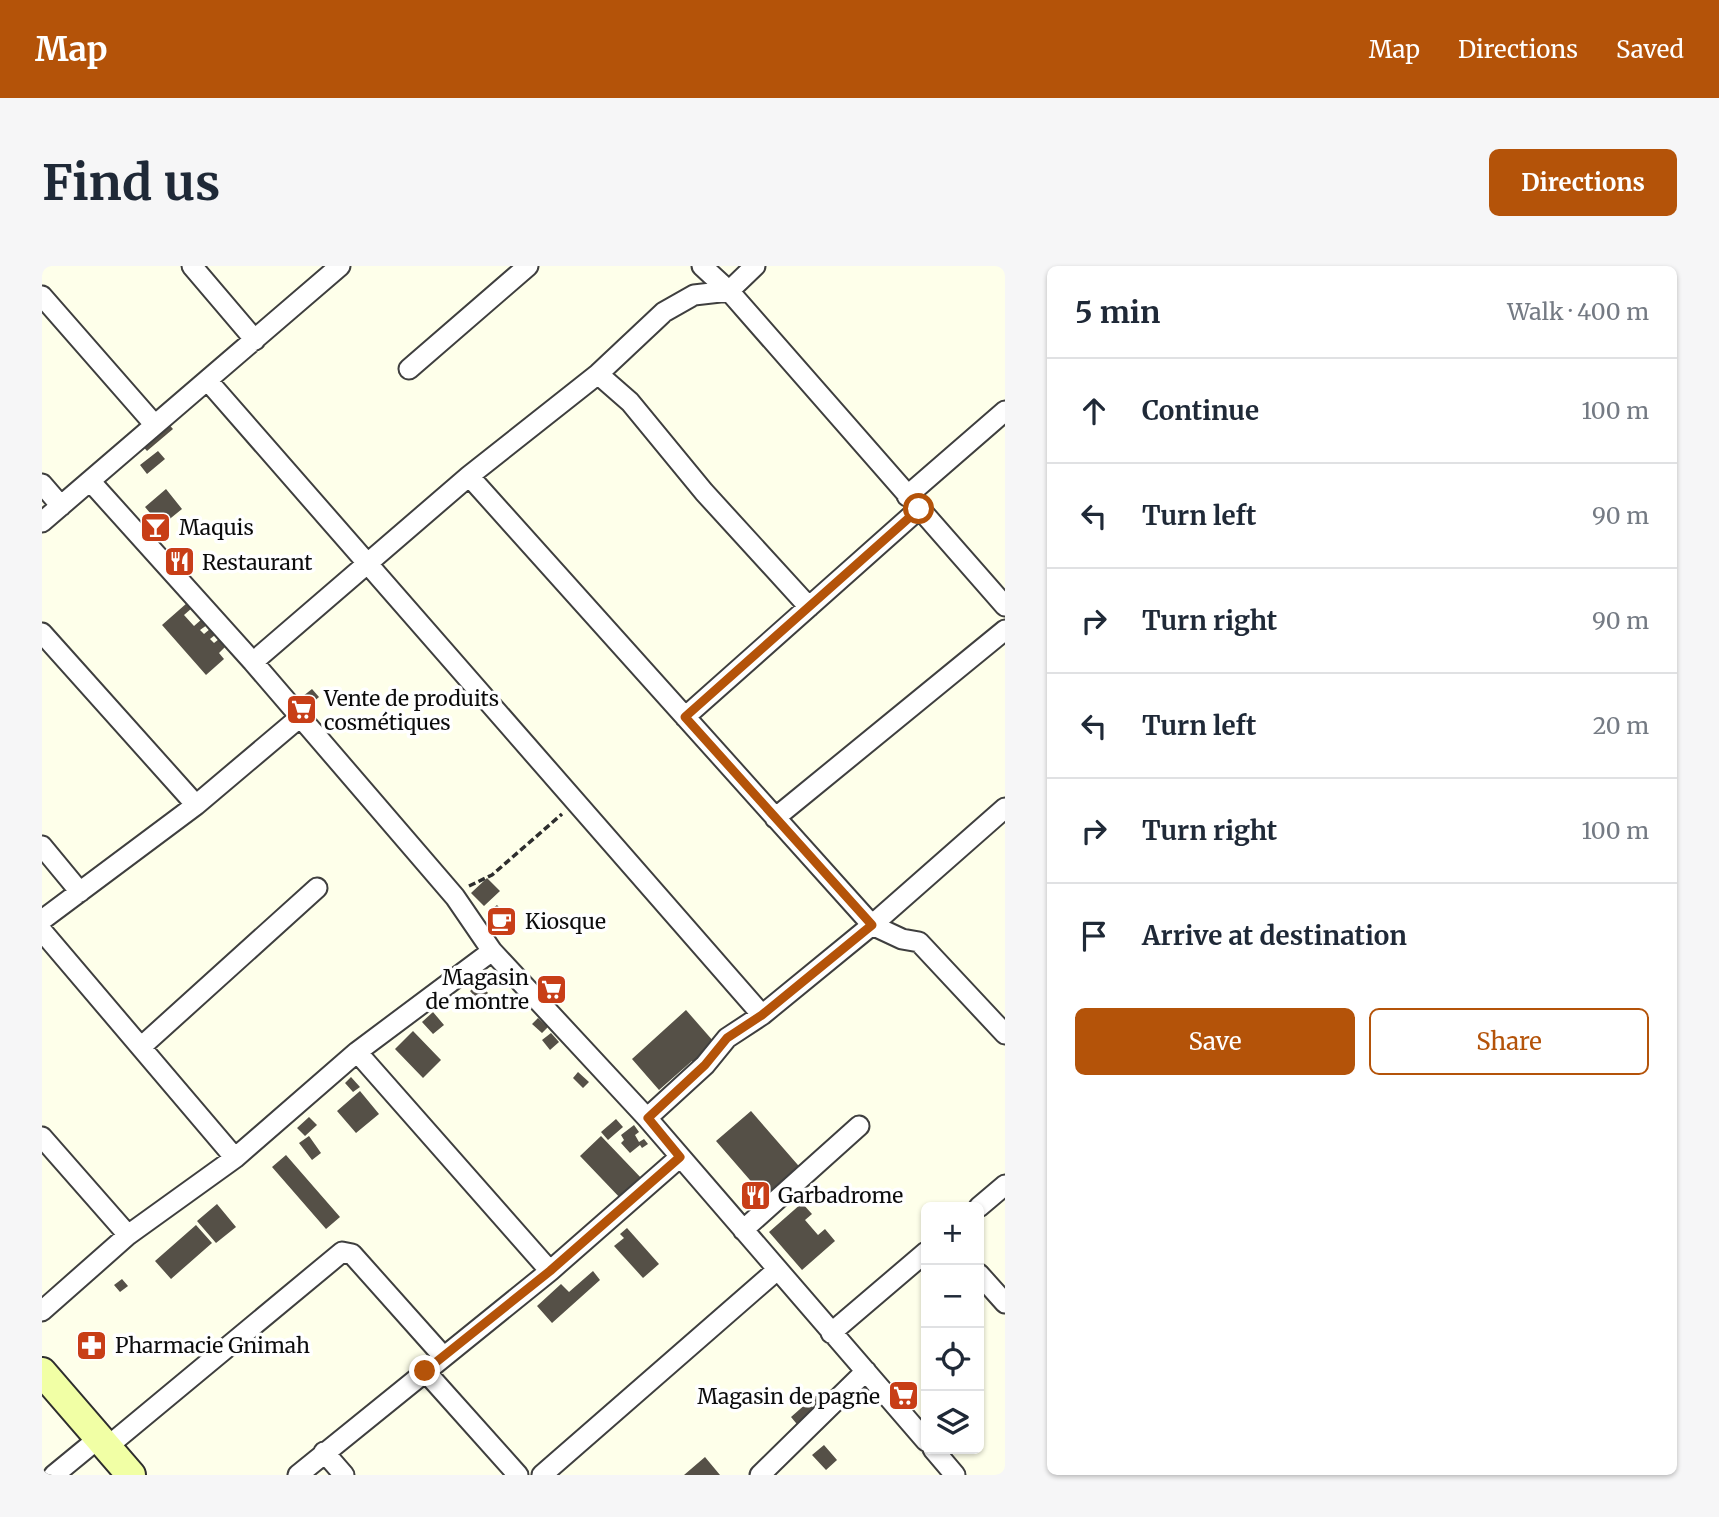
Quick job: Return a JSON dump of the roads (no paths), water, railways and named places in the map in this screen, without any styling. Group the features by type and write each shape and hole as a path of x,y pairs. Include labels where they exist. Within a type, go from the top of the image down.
{"street":[{"path":"192,266 255,340"},
{"path":"42,522 340,266"},
{"path":"409,369 528,266"},
{"path":"702,266 729,291 1005,606"},
{"path":"253,662 469,476 598,374 664,312 694,295 729,291 755,266"},
{"path":"42,296 154,424"},
{"path":"598,374 630,402 705,492 809,607"},
{"path":"208,381 762,1015"},
{"path":"685,717 809,607 1005,411"},
{"path":"469,476 872,925 902,939 919,942 1005,1034"},
{"path":"91,482 253,662 455,897 492,951 648,1118 921,1435"},
{"path":"42,484 61,506"},
{"path":"775,817 1005,630"},
{"path":"42,633 196,805"},
{"path":"42,920 196,805 299,718"},
{"path":"648,1118 705,1065 727,1038 762,1015 1001,818"},
{"path":"42,846 80,892"},
{"path":"141,1048 317,888"},
{"path":"42,931 235,1158"},
{"path":"42,1311 128,1235 235,1158 357,1052 492,951"},
{"path":"357,1052 550,1271"},
{"path":"743,1230 859,1126"},
{"path":"42,1137 128,1235"},
{"path":"298,1475 550,1271 680,1157"},
{"path":"984,1203 1005,1185"},
{"path":"54,1475 103,1442 342,1252 352,1254 443,1356"},
{"path":"831,1333 921,1256"},
{"path":"542,1475 777,1270"},
{"path":"984,1280 1005,1303"},
{"path":"425,1371 518,1475"},
{"path":"760,1475 866,1371"},
{"path":"42,1372 131,1475"},
{"path":"324,1452 344,1475"},
{"path":"937,1454 955,1475"}],"place":[{"name":"Maquis","path":"156,527"},
{"name":"Restaurant","path":"179,562"},
{"name":"Vente de produits cosmétiques","path":"301,710"},
{"name":"Kiosque","path":"502,921"},
{"name":"Magasin de montre","path":"552,989"},
{"name":"Garbadrome","path":"755,1195"},
{"name":"Pharmacie Gnimah","path":"92,1345"},
{"name":"Magasin de pagne","path":"903,1396"}]}
